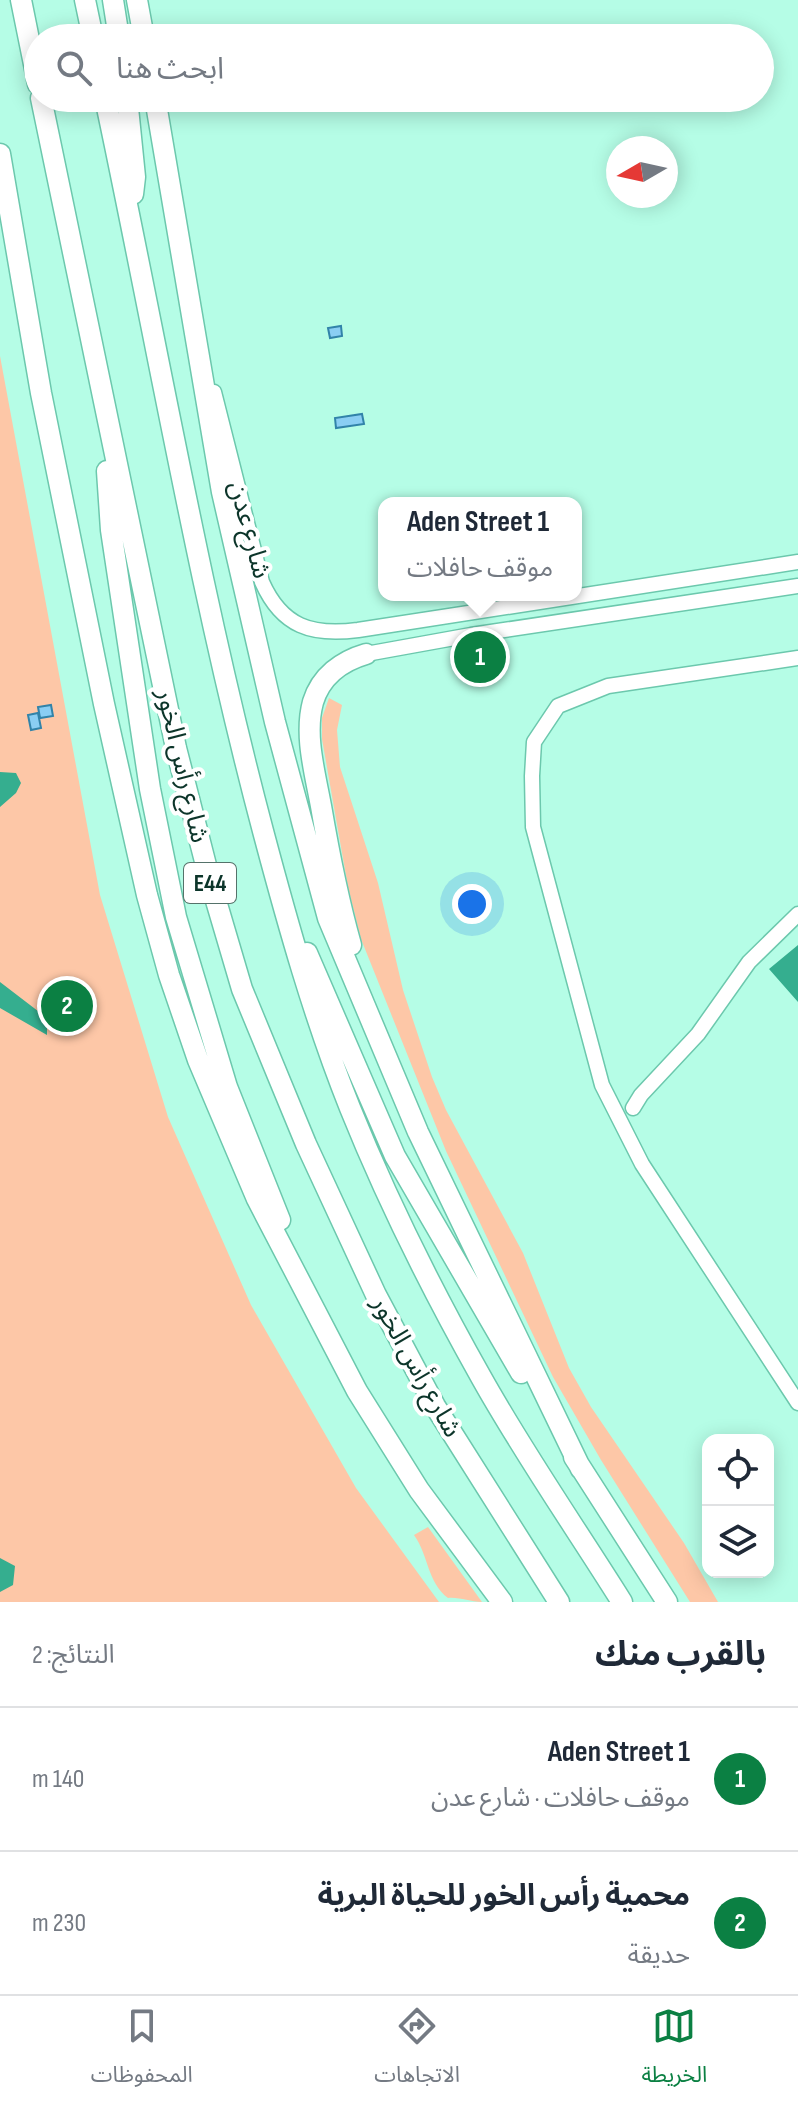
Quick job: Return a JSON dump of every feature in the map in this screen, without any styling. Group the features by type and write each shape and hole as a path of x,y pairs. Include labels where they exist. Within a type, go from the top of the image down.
{"highway":[{"path":"21,0 26,24"},
{"path":"85,0 90,24"},
{"path":"113,0 117,24"},
{"path":"137,0 141,24"},
{"name":"شارع رأس الخور","path":"44,112 190,805 224,930 262,1041 329,1197 402,1345 435,1406 559,1602"},
{"name":"شارع رأس الخور","path":"108,112 225,685 283,910 350,1107 401,1222 481,1378 622,1602"},
{"path":"128,112 135,177 130,214"},
{"path":"157,112 222,492 244,598 328,918 418,1132 581,1469"},
{"path":"0,154 41,393 74,558 147,895 169,975 219,1113 257,1199 331,1343 419,1490 502,1602"},
{"path":"111,441 107,479 111,530 150,789 176,917 227,1087 286,1234 304,1288"},
{"path":"366,654 345,662 324,681 314,700 309,728 332,865 372,1023"},
{"path":"283,910 312,961 395,1156 477,1301 667,1602"}],"street":[{"name":"شارع عدن","path":"198,353 215,398 262,582 283,615 313,631 339,632 542,601"},
{"name":"شارع عدن","path":"582,595 798,562"},
{"path":"366,654 471,635 798,586"},
{"path":"798,658 608,686 558,706 534,742 532,776 533,827 602,1085 642,1164 798,1403"},
{"path":"633,1108 647,1088 698,1034 749,962 798,914"}],"shaded area":[{"path":"0,356 100,895 168,1117 251,1305 356,1488 439,1602 0,1602"},
{"path":"329,698 342,705 337,730 340,767 378,883 403,990 446,1110 523,1253 569,1368 591,1407 684,1543 718,1602 690,1602 601,1460 553,1377 446,1151 361,939 348,887 322,739 322,718"},
{"path":"0,772 16,773 21,783 16,793 0,807"},
{"path":"798,945 798,1002 769,969"},
{"path":"0,982 47,1018 47,1035 0,1008"},
{"path":"428,1527 482,1602 448,1598 441,1592 414,1535"},
{"path":"0,1558 15,1566 13,1585 0,1592"}],"building":[{"path":"341,326 342,336 330,338 328,328"},
{"path":"362,414 364,424 336,428 335,418"},
{"path":"51,705 53,716 40,718 38,707"},
{"path":"38,713 41,728 31,730 28,715"}],"place":[{"name":"Aden Street 1","path":"480,657"},
{"name":"محمية رأس الخور للحياة البرية","path":"67,1006"}]}
